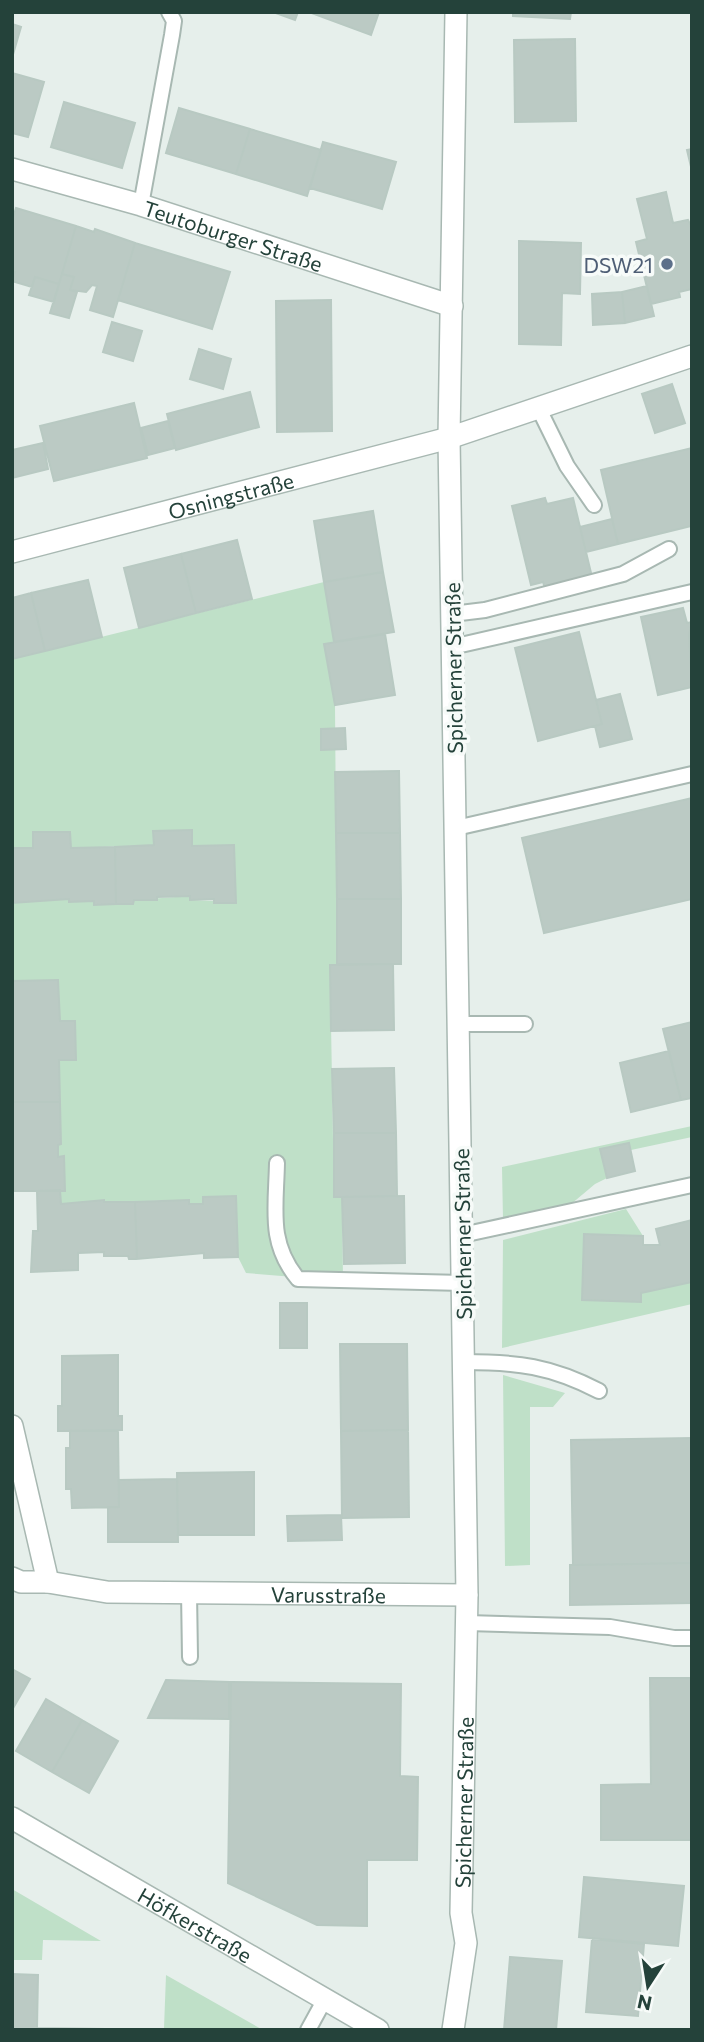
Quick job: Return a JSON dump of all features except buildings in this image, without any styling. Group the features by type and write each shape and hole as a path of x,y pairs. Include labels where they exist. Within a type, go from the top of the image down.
{"street":[{"name":"Spicherner Straße","path":"453,2030 467,1943 461,1913 467,1595 449,438 456,12"},
{"name":"Teutoburger Straße","path":"12,169 141,205 452,306"},
{"path":"449,438 691,357"},
{"name":"Osningstraße","path":"12,552 449,438"},
{"path":"12,1426 48,1582"},
{"name":"Varusstraße","path":"12,1578 21,1582 48,1582 107,1592 467,1595"},
{"name":"Höfkerstraße","path":"12,1818 378,2030"}],"lane":[{"path":"141,205 172,35 174,21 169,12"},
{"path":"538,407 567,466 594,505"},
{"path":"452,614 485,610 624,575 669,549"},
{"path":"452,647 692,592"},
{"path":"456,828 692,774"},
{"path":"458,1024 525,1024"},
{"path":"276,1163 276,1244 284,1262 298,1279 463,1283"},
{"path":"462,1236 692,1185"},
{"path":"464,1362 534,1364 572,1377 599,1391"},
{"path":"189,1592 190,1657"},
{"path":"467,1623 610,1627 674,1638 692,1638"},
{"path":"308,2030 325,1999"}],"green space":[{"path":"324,582 334,642 324,644 335,705 337,964 330,965 334,1197 342,1197 343,1281 246,1273 238,1257 236,1196 203,1197 203,1204 189,1204 189,1200 103,1200 61,1204 60,1190 65,1190 64,1157 58,1157 58,1145 61,1144 59,1060 75,1021 60,1021 58,980 12,981 12,903 69,899 70,902 94,901 94,905 133,904 134,900 190,896 191,900 236,902 234,845 192,846 191,830 154,831 154,845 71,848 70,832 33,832 33,848 12,848 12,659"},
{"path":"692,1126 692,1137 631,1150 629,1143 601,1149 607,1178 595,1184 570,1205 503,1220 502,1167"},
{"path":"626,1209 643,1236 584,1234 582,1299 640,1302 641,1293 692,1282 692,1304 502,1348 503,1240"},
{"path":"503,1375 565,1393 553,1407 530,1407 530,1565 505,1566"},
{"path":"12,1889 101,1941 43,1940 42,1960 12,1960"},
{"path":"166,1975 263,2030 164,2028"}],"place":[{"name":"DSW21","path":"667,264"}]}
